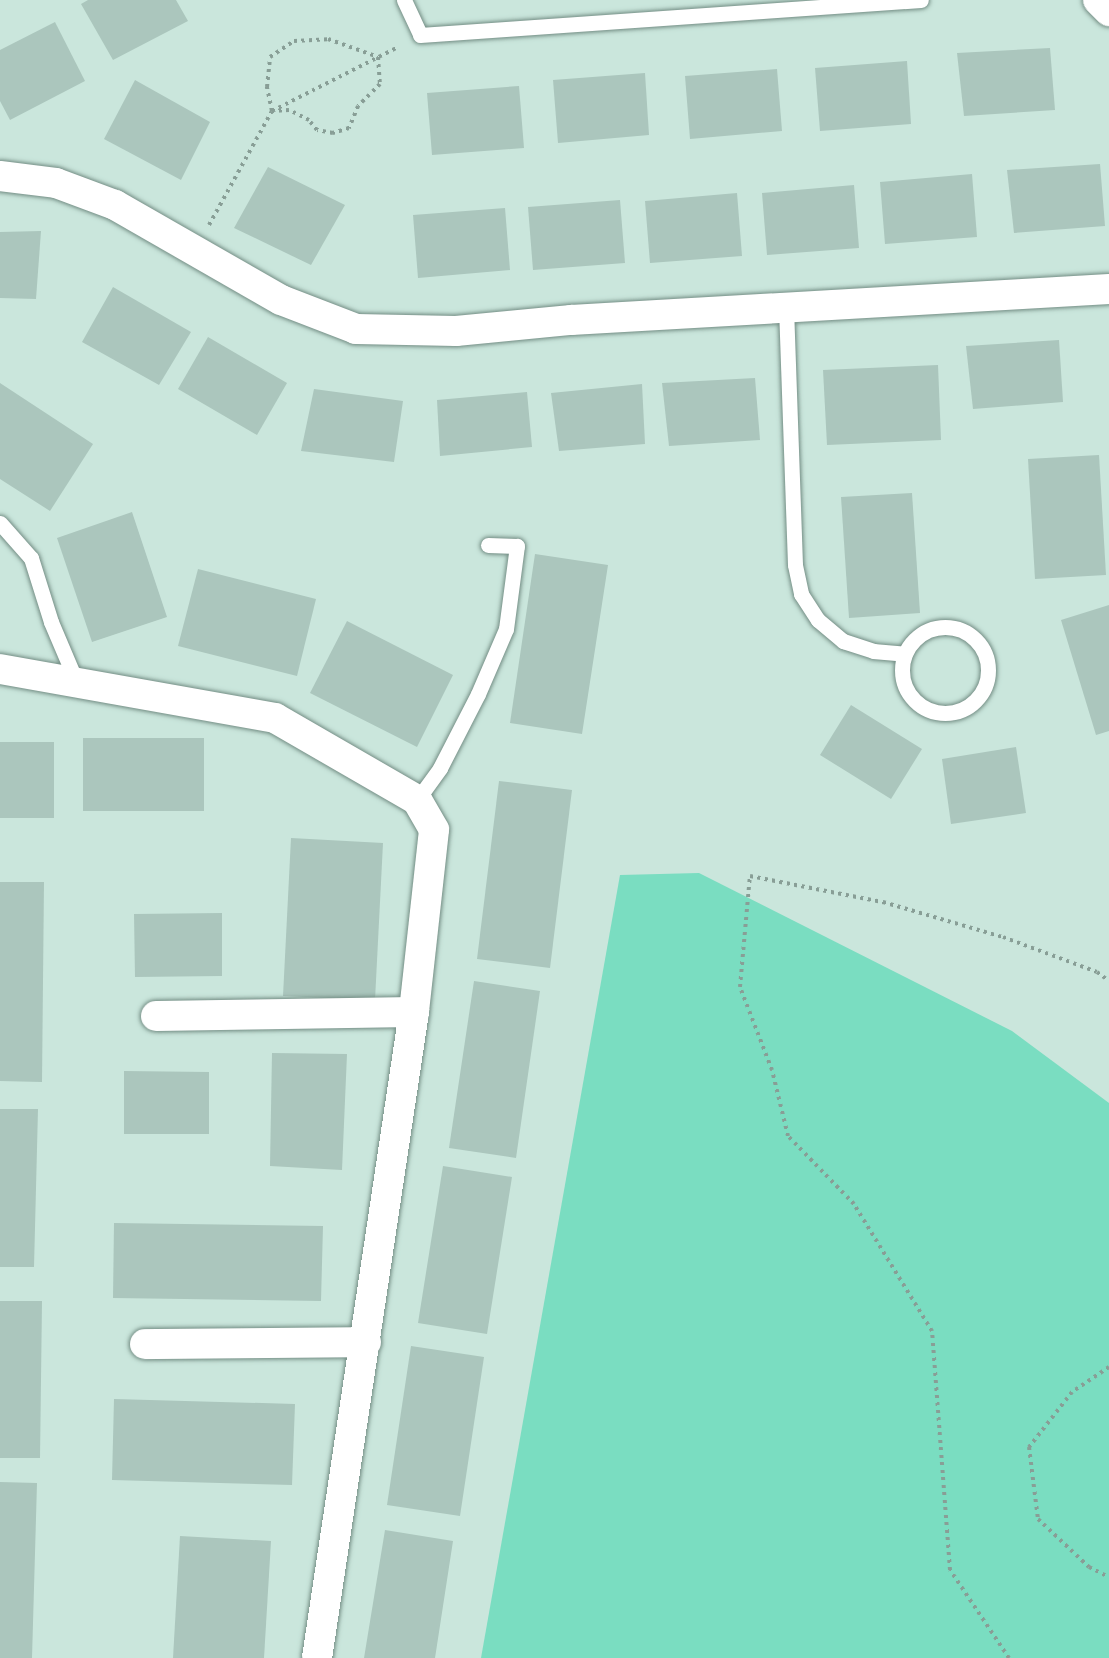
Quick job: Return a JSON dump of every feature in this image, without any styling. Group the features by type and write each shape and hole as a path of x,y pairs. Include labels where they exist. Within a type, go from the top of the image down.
{"street":[{"path":"1098,0 1109,11"},
{"path":"0,176 56,183 115,205 282,300 356,329 456,330 786,307 1109,290"},
{"path":"0,669 275,718 417,800 434,830 414,1012 317,1658"},
{"path":"156,1016 414,1012"},
{"path":"145,1344 366,1342"}],"lane":[{"path":"404,0 420,35 921,0"},
{"path":"786,307 795,565 801,594 818,620 843,641 873,651 905,654"},
{"path":"0,523 31,558 51,622 76,681"},
{"path":"417,800 440,768 506,629 517,546 488,545"},
{"path":"945,627 962,630 976,640 985,654 985,687 976,701 962,711 945,714 928,711 914,701 904,687 901,670 905,654 914,639 928,630 945,627"}],"path":[{"path":"195,250 272,111 420,35"},
{"path":"272,111 267,87 270,57 294,41 328,39 378,57"},
{"path":"272,111 289,110 309,120 317,130 333,133 349,128 358,106 380,84 378,57"},
{"path":"1009,1658 950,1570 932,1331 854,1204 788,1136 772,1070 740,987 750,876 883,902 1003,938 1097,972 1109,981"},
{"path":"1109,1367 1072,1392 1029,1447 1038,1519 1089,1568 1109,1577"}],"green space":[{"path":"699,873 1012,1031 1109,1103 1109,1658 481,1658 620,875"}],"building":[{"path":"88,0 176,0 188,21 113,60 81,4"},
{"path":"55,22 85,81 10,120 0,101 0,50"},
{"path":"1050,48 1055,110 964,116 957,53"},
{"path":"907,61 911,124 820,131 815,68"},
{"path":"777,69 782,131 690,139 685,76"},
{"path":"645,73 649,135 558,143 553,80"},
{"path":"135,80 210,122 181,180 104,139"},
{"path":"519,86 524,148 432,155 427,93"},
{"path":"1100,164 1105,226 1014,233 1007,170"},
{"path":"268,167 345,205 311,265 234,228"},
{"path":"972,174 977,237 885,244 880,182"},
{"path":"854,185 859,248 767,255 762,193"},
{"path":"737,193 742,256 650,263 645,201"},
{"path":"620,200 625,263 533,270 528,207"},
{"path":"505,208 510,270 418,278 413,215"},
{"path":"41,231 36,299 0,298 0,232"},
{"path":"113,287 191,332 159,385 82,342"},
{"path":"208,337 287,383 257,435 178,389"},
{"path":"1059,340 1063,402 973,409 966,346"},
{"path":"938,365 941,440 827,445 823,370"},
{"path":"755,378 760,440 669,446 662,383"},
{"path":"0,383 93,444 50,511 0,479"},
{"path":"642,384 645,444 559,451 551,393"},
{"path":"314,389 403,401 394,462 301,451"},
{"path":"527,392 532,447 440,456 437,400"},
{"path":"1099,455 1106,575 1035,579 1028,459"},
{"path":"912,493 920,613 849,618 841,497"},
{"path":"132,512 167,617 92,642 57,538"},
{"path":"535,554 608,565 582,734 510,723"},
{"path":"198,569 316,599 297,676 178,646"},
{"path":"1109,605 1109,731 1096,735 1061,620"},
{"path":"347,621 453,675 417,747 310,693"},
{"path":"851,705 922,749 891,799 820,755"},
{"path":"83,738 204,738 204,811 83,811"},
{"path":"0,742 54,742 54,818 0,818"},
{"path":"1016,747 1026,813 951,824 942,759"},
{"path":"499,781 572,790 550,968 477,959"},
{"path":"291,838 383,843 375,1000 283,996"},
{"path":"0,882 44,882 42,1082 0,1081"},
{"path":"222,913 222,976 135,977 134,914"},
{"path":"474,981 540,991 516,1158 449,1148"},
{"path":"272,1053 347,1054 342,1170 270,1166"},
{"path":"124,1071 209,1072 209,1134 124,1134"},
{"path":"0,1109 38,1109 34,1267 0,1267"},
{"path":"443,1166 512,1177 487,1334 418,1323"},
{"path":"114,1223 323,1226 321,1301 113,1298"},
{"path":"0,1301 42,1301 40,1458 0,1458"},
{"path":"411,1346 484,1357 460,1516 387,1505"},
{"path":"114,1399 295,1404 292,1485 112,1480"},
{"path":"0,1482 37,1483 32,1658 0,1658"},
{"path":"385,1530 453,1541 435,1658 364,1658"},
{"path":"180,1536 271,1541 264,1658 173,1658"}]}
